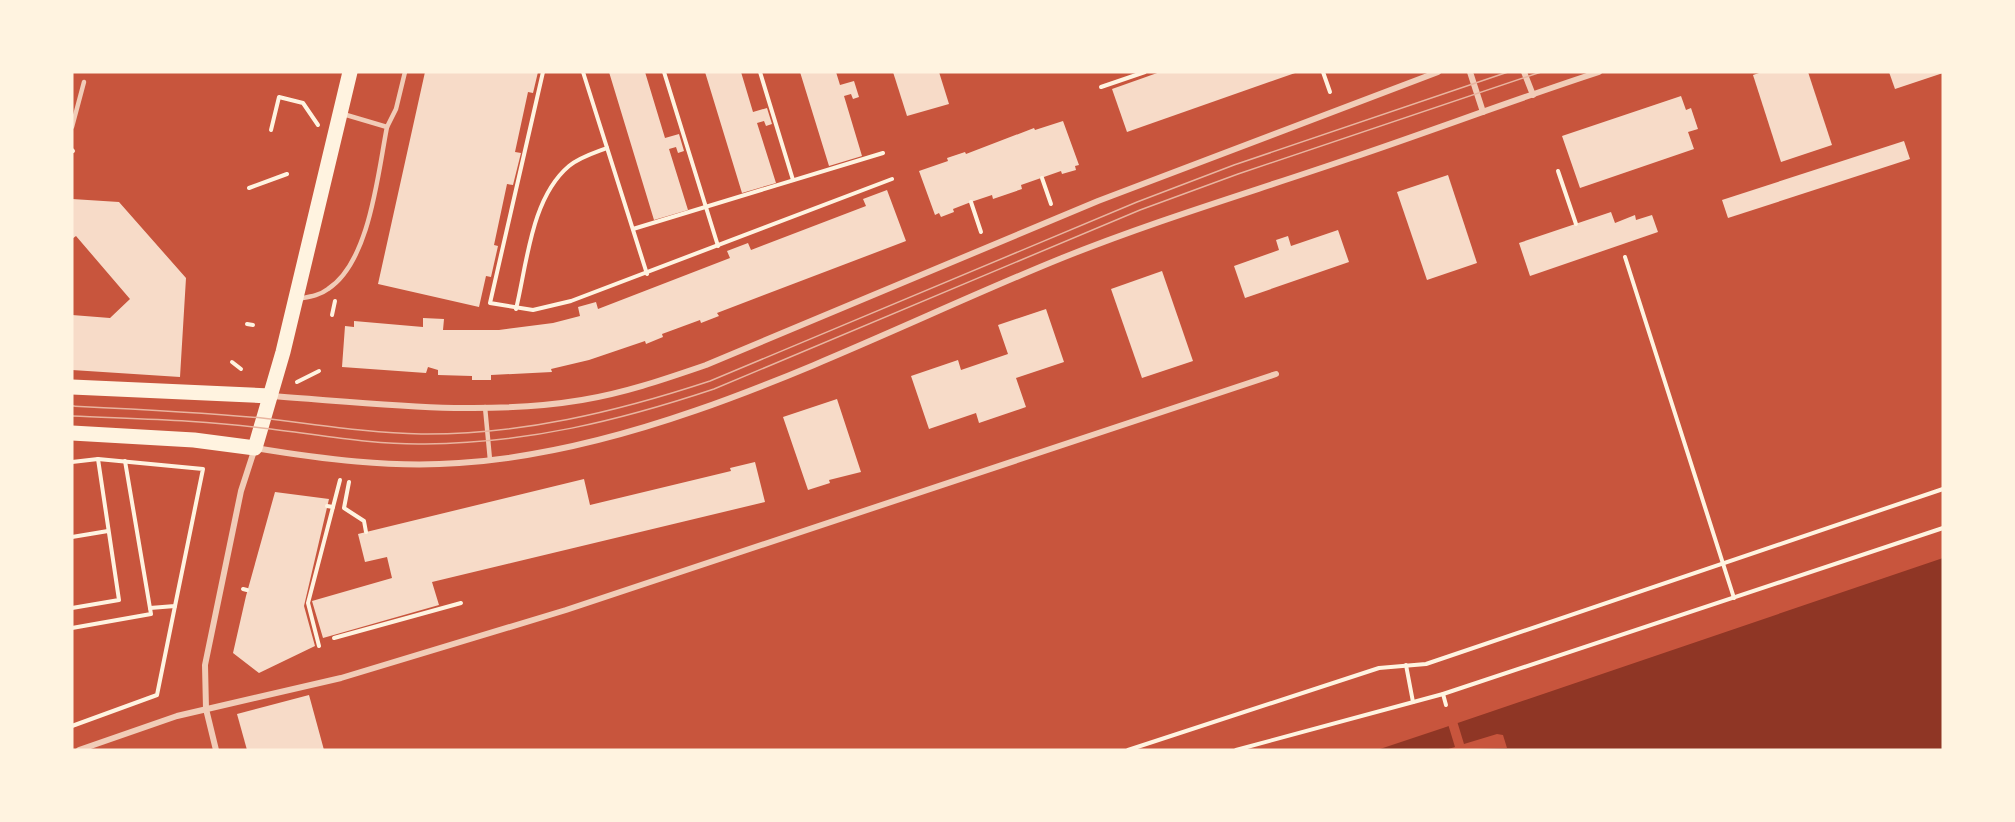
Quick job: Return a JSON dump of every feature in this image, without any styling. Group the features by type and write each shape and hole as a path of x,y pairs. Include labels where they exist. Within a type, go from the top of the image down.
{"main road":[{"path":"72,433 194,440 255,448 295,300 350,72"},
{"path":"72,387 270,396"}],"street":[{"path":"270,396 429,407 486,407 581,400 635,389 706,365 1116,193 1438,72"},
{"path":"1470,72 1483,112"},
{"path":"1524,72 1533,95"},
{"path":"216,750 206,709 205,664 242,491 255,448 370,463 428,464 490,460 570,446 688,413 856,346 1073,254 1599,72"},
{"path":"79,750 177,716 341,678 566,610 1276,374"}],"lane":[{"path":"295,300 318,295 330,289 340,279 355,256 365,232 387,127 396,109 405,72"},
{"path":"72,127 84,82"},
{"path":"340,114 387,127"},
{"path":"486,407 490,460"}],"path":[{"path":"543,72 490,303 516,309 534,310 571,301 892,179"},
{"path":"583,72 647,274"},
{"path":"664,72 718,246"},
{"path":"760,72 793,180"},
{"path":"1101,87 1145,72"},
{"path":"1323,72 1330,92"},
{"path":"271,130 279,97 303,103"},
{"path":"516,309 537,222 547,196 558,178 570,165 607,148"},
{"path":"633,229 883,153"},
{"path":"1558,171 1576,224"},
{"path":"249,188 287,174"},
{"path":"1042,178 1051,204"},
{"path":"971,202 981,232"},
{"path":"1625,257 1734,598"},
{"path":"232,362 241,369"},
{"path":"72,608 119,600 98,459"},
{"path":"72,462 98,459 203,470 157,695 72,726"},
{"path":"72,627 151,614 126,461"},
{"path":"319,646 308,603 330,507 340,480"},
{"path":"349,482 344,508 364,521 366,532"},
{"path":"1128,750 1379,668 1426,664 1943,489"},
{"path":"1236,750 1443,694 1943,528"},
{"path":"72,537 108,531"},
{"path":"334,638 461,603"},
{"path":"150,608 175,606"},
{"path":"1406,664 1413,702"},
{"path":"1443,694 1446,705"}],"shaded area":[{"path":"1943,558 1943,750 1377,750 1443,728"}],"pier":[{"path":"1457,721 1464,744 1497,734 1503,735 1507,748 1445,750 1455,747 1448,724"}],"building":[{"path":"425,72 538,72 533,93 528,92 515,152 521,153 513,185 507,184 494,245 498,246 491,277 486,276 479,307 378,284"},
{"path":"609,72 645,72 665,138 679,134 684,151 678,153 676,147 669,149 688,210 654,220"},
{"path":"705,72 741,72 753,112 767,108 772,124 766,126 764,121 757,123 776,183 742,193"},
{"path":"800,72 836,72 840,85 854,81 859,97 853,99 851,94 844,96 862,156 829,166"},
{"path":"893,72 939,72 949,104 907,116"},
{"path":"1160,72 1298,72 1127,132 1112,89"},
{"path":"1762,72 1808,72 1832,145 1781,162 1753,75"},
{"path":"1889,72 1943,72 1943,73 1895,89"},
{"path":"1681,96 1686,110 1691,108 1698,129 1688,132 1694,149 1580,188 1562,136"},
{"path":"1063,121 1079,165 1075,166 1076,170 1062,174 1061,171 1021,185 1022,189 993,199 992,195 971,202 941,217 939,213 935,215 919,171 948,161 947,158 965,152 966,154 1034,128 1035,130"},
{"path":"1904,141 1910,159 1728,218 1722,200"},
{"path":"1448,175 1477,263 1427,280 1397,192"},
{"path":"887,190 906,241 717,313 719,316 701,323 700,320 662,334 663,337 646,344 645,341 589,360 551,369 552,372 491,375 491,380 472,380 472,376 438,375 438,370 428,367 426,373 342,367 345,326 354,327 354,321 423,327 423,318 444,319 443,330 499,330 553,323 580,316 578,307 596,302 598,309 730,258 727,251 748,243 751,250 866,206 863,199"},
{"path":"72,199 119,202 186,278 180,377 72,370 72,315 110,318 130,299 76,236 72,239"},
{"path":"1611,212 1615,223 1635,215 1636,220 1652,215 1658,232 1530,276 1519,243"},
{"path":"1338,230 1349,262 1245,298 1234,266 1279,250 1276,240 1288,236 1291,246"},
{"path":"1162,271 1193,361 1142,378 1111,289"},
{"path":"1046,309 1064,362 1016,378 1026,407 979,423 976,413 929,429 911,376 958,360 961,370 1008,354 998,325"},
{"path":"837,399 861,472 829,480 830,483 808,490 783,417"},
{"path":"755,462 765,502 432,582 439,605 323,638 312,601 392,578 387,557 365,562 358,534 584,479 590,505 731,471 730,468"},
{"path":"275,492 329,499 304,606 315,646 259,673 233,653 246,596"},
{"path":"309,695 324,750 247,750 237,714"}],"tram line":[{"path":"72,406 238,416 361,430 421,434 531,426 603,412 710,381 1137,202 1234,165 1508,72"},
{"path":"72,416 215,423 404,444 463,443 536,435 607,420 714,389 1140,210 1238,174 1541,72"}]}
